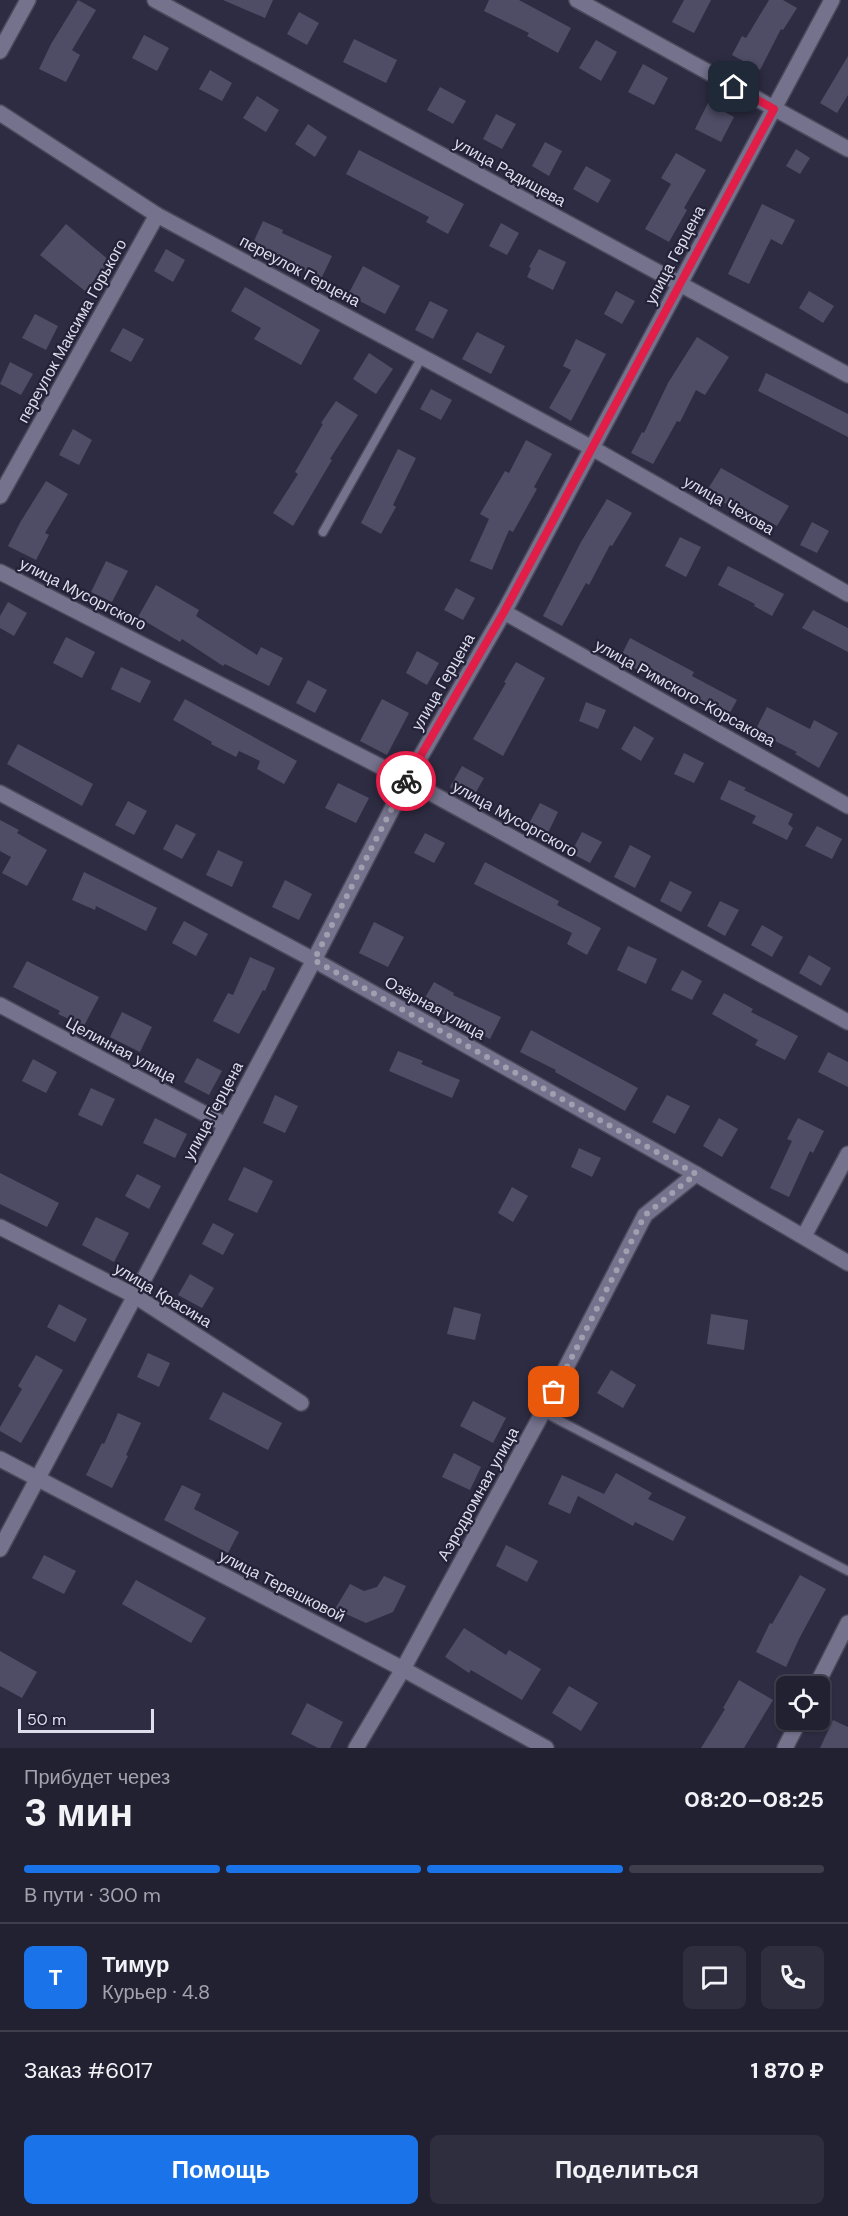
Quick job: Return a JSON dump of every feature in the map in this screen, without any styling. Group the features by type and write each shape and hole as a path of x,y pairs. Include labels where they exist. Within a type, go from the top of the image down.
{"street":[{"path":"0,51 28,0"},
{"name":"улица Радищева","path":"155,0 848,375"},
{"path":"577,0 848,149"},
{"name":"улица Герцена","path":"0,1550 314,960 407,780 504,612 832,0"},
{"name":"переулок Герцена","path":"0,113 157,215 592,448"},
{"name":"переулок Максима Горького","path":"0,496 157,215"},
{"name":"улица Чехова","path":"592,448 848,594"},
{"name":"улица Мусоргского","path":"0,572 407,780 848,1022"},
{"name":"улица Римского-Корсакова","path":"504,612 848,806"},
{"name":"Озёрная улица","path":"0,793 314,960 696,1174 848,1263"},
{"name":"Целинная улица","path":"0,1005 226,1125"},
{"path":"804,1236 848,1154"},
{"name":"Аэродромная улица","path":"356,1748 403,1669 543,1412 645,1215 696,1174"},
{"name":"улица Красина","path":"0,1227 135,1296 301,1403"},
{"name":"улица Терешковой","path":"0,1459 403,1669 546,1748"},
{"path":"821,1676 848,1623"},
{"path":"785,1748 794,1730"}],"lane":[{"path":"323,532 422,357"},
{"path":"543,1412 848,1571"}],"building":[{"path":"78,0 96,10 72,50 80,55 66,82 39,69 51,44"},
{"path":"223,0 273,0 265,18"},
{"path":"489,0 519,0 571,28 558,53 527,36 529,33 484,11"},
{"path":"684,0 711,0 694,33 672,22"},
{"path":"769,0 783,0 797,8 783,30 781,29 760,70 732,55 742,36 746,38"},
{"path":"299,12 319,23 307,45 287,34"},
{"path":"144,35 169,48 157,71 132,58"},
{"path":"354,39 397,60 386,83 343,62"},
{"path":"596,40 617,52 601,81 579,68"},
{"path":"848,56 848,95 837,113 820,103"},
{"path":"643,64 668,78 654,105 628,92"},
{"path":"210,70 232,83 222,101 199,89"},
{"path":"440,87 466,101 453,124 427,110"},
{"path":"257,96 279,110 266,132 243,118"},
{"path":"708,103 734,117 721,142 695,129"},
{"path":"496,114 516,124 502,149 483,139"},
{"path":"308,124 327,137 315,157 295,144"},
{"path":"545,142 562,151 549,176 532,166"},
{"path":"796,149 810,158 800,174 786,166"},
{"path":"359,150 464,204 448,234 426,222 429,217 346,174"},
{"path":"676,153 706,170 684,208 687,210 669,242 645,229 671,184 661,178"},
{"path":"586,166 611,180 598,203 573,189"},
{"path":"762,204 795,220 782,245 771,239 749,284 728,274"},
{"path":"263,221 283,230 282,233 332,256 321,279 293,266 295,262 253,243"},
{"path":"501,223 519,233 507,255 489,246"},
{"path":"66,224 110,261 85,291 40,255"},
{"path":"166,249 185,260 173,282 154,271"},
{"path":"539,249 566,262 553,290 527,277 531,268 529,267"},
{"path":"363,266 400,286 385,314 348,295"},
{"path":"245,287 320,330 301,365 254,339 261,328 231,311"},
{"path":"616,291 635,301 622,324 604,314"},
{"path":"809,291 834,306 823,323 799,308"},
{"path":"430,301 448,310 433,339 415,330"},
{"path":"35,314 58,326 46,350 22,338"},
{"path":"123,328 144,339 131,362 110,351"},
{"path":"477,332 505,346 491,374 462,359"},
{"path":"697,337 729,357 705,395 696,390 680,422 677,421 653,464 631,453 642,432 644,433 668,383"},
{"path":"576,339 606,354 571,421 549,408 571,370 563,366"},
{"path":"369,353 393,369 376,394 353,379"},
{"path":"10,362 33,374 21,395 0,384"},
{"path":"766,373 848,414 848,437 758,391"},
{"path":"431,389 452,400 441,420 420,409"},
{"path":"336,401 358,415 330,459 332,460 293,526 273,513 298,474 295,472 323,424 321,423"},
{"path":"73,429 92,440 79,465 59,455"},
{"path":"526,440 552,454 534,487 537,489 513,532 509,530 492,570 470,561 489,519 480,514 505,471 509,473"},
{"path":"398,449 416,458 393,505 396,507 381,534 361,523"},
{"path":"721,468 789,506 777,526 731,500 728,505 706,492"},
{"path":"46,481 68,494 45,533 49,535 36,560 8,546"},
{"path":"607,499 632,513 612,546 610,545 589,585 586,583 562,626 543,616 581,542"},
{"path":"812,522 829,531 817,553 800,545"},
{"path":"680,537 701,547 686,577 665,566"},
{"path":"106,561 128,571 112,602 91,592"},
{"path":"728,566 784,594 772,616 754,606 755,604 718,585"},
{"path":"156,585 199,610 196,616 257,655 261,647 283,658 269,686 225,664 223,666 182,639 180,642 138,617"},
{"path":"456,588 475,598 463,620 444,610"},
{"path":"8,602 27,613 14,636 0,628 0,616"},
{"path":"813,610 848,628 848,652 802,628"},
{"path":"66,637 95,652 82,678 53,663"},
{"path":"630,638 694,672 692,676 737,700 727,718 619,660"},
{"path":"417,651 439,663 427,685 406,673"},
{"path":"516,662 545,678 503,756 473,739"},
{"path":"121,667 151,681 140,703 111,689"},
{"path":"308,680 327,690 315,713 296,703"},
{"path":"185,699 297,761 284,784 257,769 260,761 239,751 236,757 173,720"},
{"path":"382,699 409,713 387,755 360,741"},
{"path":"586,702 606,710 598,729 579,721"},
{"path":"767,707 810,729 814,720 838,733 819,768 795,754 797,752 755,731"},
{"path":"634,726 654,738 641,761 621,749"},
{"path":"18,744 93,784 82,806 7,764"},
{"path":"684,753 704,763 694,783 674,774"},
{"path":"462,766 484,778 472,799 450,787"},
{"path":"729,780 793,814 788,824 793,828 787,840 752,823 756,816 720,799"},
{"path":"338,783 369,798 356,823 325,808"},
{"path":"128,801 147,811 134,835 115,825"},
{"path":"540,803 558,812 546,837 527,827"},
{"path":"0,820 19,830 17,833 47,850 27,886 2,873 11,857 0,851"},
{"path":"176,824 196,834 182,859 163,849"},
{"path":"817,826 842,839 832,859 805,846"},
{"path":"582,832 602,842 590,863 571,853"},
{"path":"425,833 445,843 434,863 414,853"},
{"path":"630,845 651,856 635,888 614,877"},
{"path":"218,850 243,862 232,887 206,875"},
{"path":"485,862 559,901 557,905 601,928 587,955 567,944 572,933 474,884"},
{"path":"84,872 157,908 146,931 96,906 95,910 72,900"},
{"path":"285,880 312,894 299,920 272,907"},
{"path":"670,881 692,892 681,912 660,901"},
{"path":"720,901 739,910 725,936 707,926"},
{"path":"184,921 208,934 196,956 172,943"},
{"path":"374,922 404,937 388,967 359,953"},
{"path":"762,925 783,937 772,957 751,945"},
{"path":"628,946 657,959 646,984 617,970"},
{"path":"809,955 831,968 821,986 799,973"},
{"path":"250,957 275,968 265,991 263,990 239,1034 213,1021 228,993 233,995"},
{"path":"27,961 99,997 84,1026 58,1014 60,1011 13,987"},
{"path":"682,970 702,981 692,1000 671,990"},
{"path":"434,982 454,993 453,995 501,1017 490,1039 422,1003"},
{"path":"724,993 753,1009 751,1012 798,1036 785,1060 755,1045 758,1040 712,1014"},
{"path":"122,1012 152,1027 140,1052 110,1037"},
{"path":"531,1030 638,1088 625,1111 555,1072 556,1070 520,1052"},
{"path":"398,1051 423,1061 421,1064 460,1080 452,1098 389,1071"},
{"path":"828,1052 848,1062 848,1087 818,1072"},
{"path":"197,1058 222,1071 209,1095 184,1082"},
{"path":"33,1059 57,1072 46,1093 22,1081"},
{"path":"91,1088 115,1099 102,1126 78,1115"},
{"path":"275,1095 298,1106 285,1133 263,1123"},
{"path":"667,1095 690,1106 675,1134 652,1122"},
{"path":"155,1118 187,1134 175,1158 143,1143"},
{"path":"719,1118 738,1129 722,1157 703,1146"},
{"path":"798,1118 824,1131 813,1153 810,1151 789,1197 770,1188 792,1141 787,1139"},
{"path":"579,1148 601,1158 592,1177 571,1167"},
{"path":"244,1167 273,1181 257,1213 228,1200"},
{"path":"0,1173 59,1203 47,1227 0,1204"},
{"path":"137,1174 161,1186 149,1209 125,1196"},
{"path":"512,1187 528,1196 513,1222 498,1213"},
{"path":"96,1217 129,1233 114,1262 82,1245"},
{"path":"213,1223 234,1234 223,1255 202,1244"},
{"path":"190,1274 214,1288 202,1308 178,1295"},
{"path":"59,1304 87,1319 75,1342 47,1327"},
{"path":"454,1307 481,1314 475,1340 447,1334"},
{"path":"711,1314 748,1320 744,1350 707,1344"},
{"path":"148,1353 170,1363 159,1387 137,1377"},
{"path":"36,1355 63,1370 21,1443 0,1431 0,1427 22,1389 18,1386"},
{"path":"611,1370 636,1385 623,1408 597,1393"},
{"path":"223,1392 282,1423 268,1450 209,1419"},
{"path":"473,1401 506,1418 493,1443 460,1426"},
{"path":"118,1413 141,1423 112,1488 86,1475"},
{"path":"454,1453 481,1467 470,1490 442,1477"},
{"path":"616,1473 652,1493 648,1499 686,1517 673,1541 635,1522 633,1526 578,1496 570,1514 548,1504 562,1475 604,1494"},
{"path":"182,1485 201,1494 194,1509 239,1532 228,1553 164,1520"},
{"path":"506,1545 538,1561 527,1582 496,1566"},
{"path":"44,1555 76,1571 64,1594 32,1578"},
{"path":"800,1575 826,1589 786,1667 756,1652 770,1623 772,1624"},
{"path":"384,1576 406,1586 393,1612 366,1623 335,1609 350,1584 364,1591 377,1587"},
{"path":"136,1580 206,1618 191,1643 122,1604"},
{"path":"464,1628 506,1655 509,1650 541,1669 522,1700 471,1670 469,1673 445,1657"},
{"path":"0,1651 37,1672 22,1698 0,1686"},
{"path":"739,1680 773,1700 744,1748 701,1748 725,1709 723,1708"},
{"path":"569,1686 598,1703 581,1731 552,1713"},
{"path":"307,1703 343,1722 330,1748 318,1748 291,1734"},
{"path":"833,1720 848,1727 848,1748 820,1748"}],"way so far":[{"path":"406,781 314,960 696,1174 645,1215 554,1392"}],"route":[{"path":"406,781 504,612 774,109 734,87"}]}
